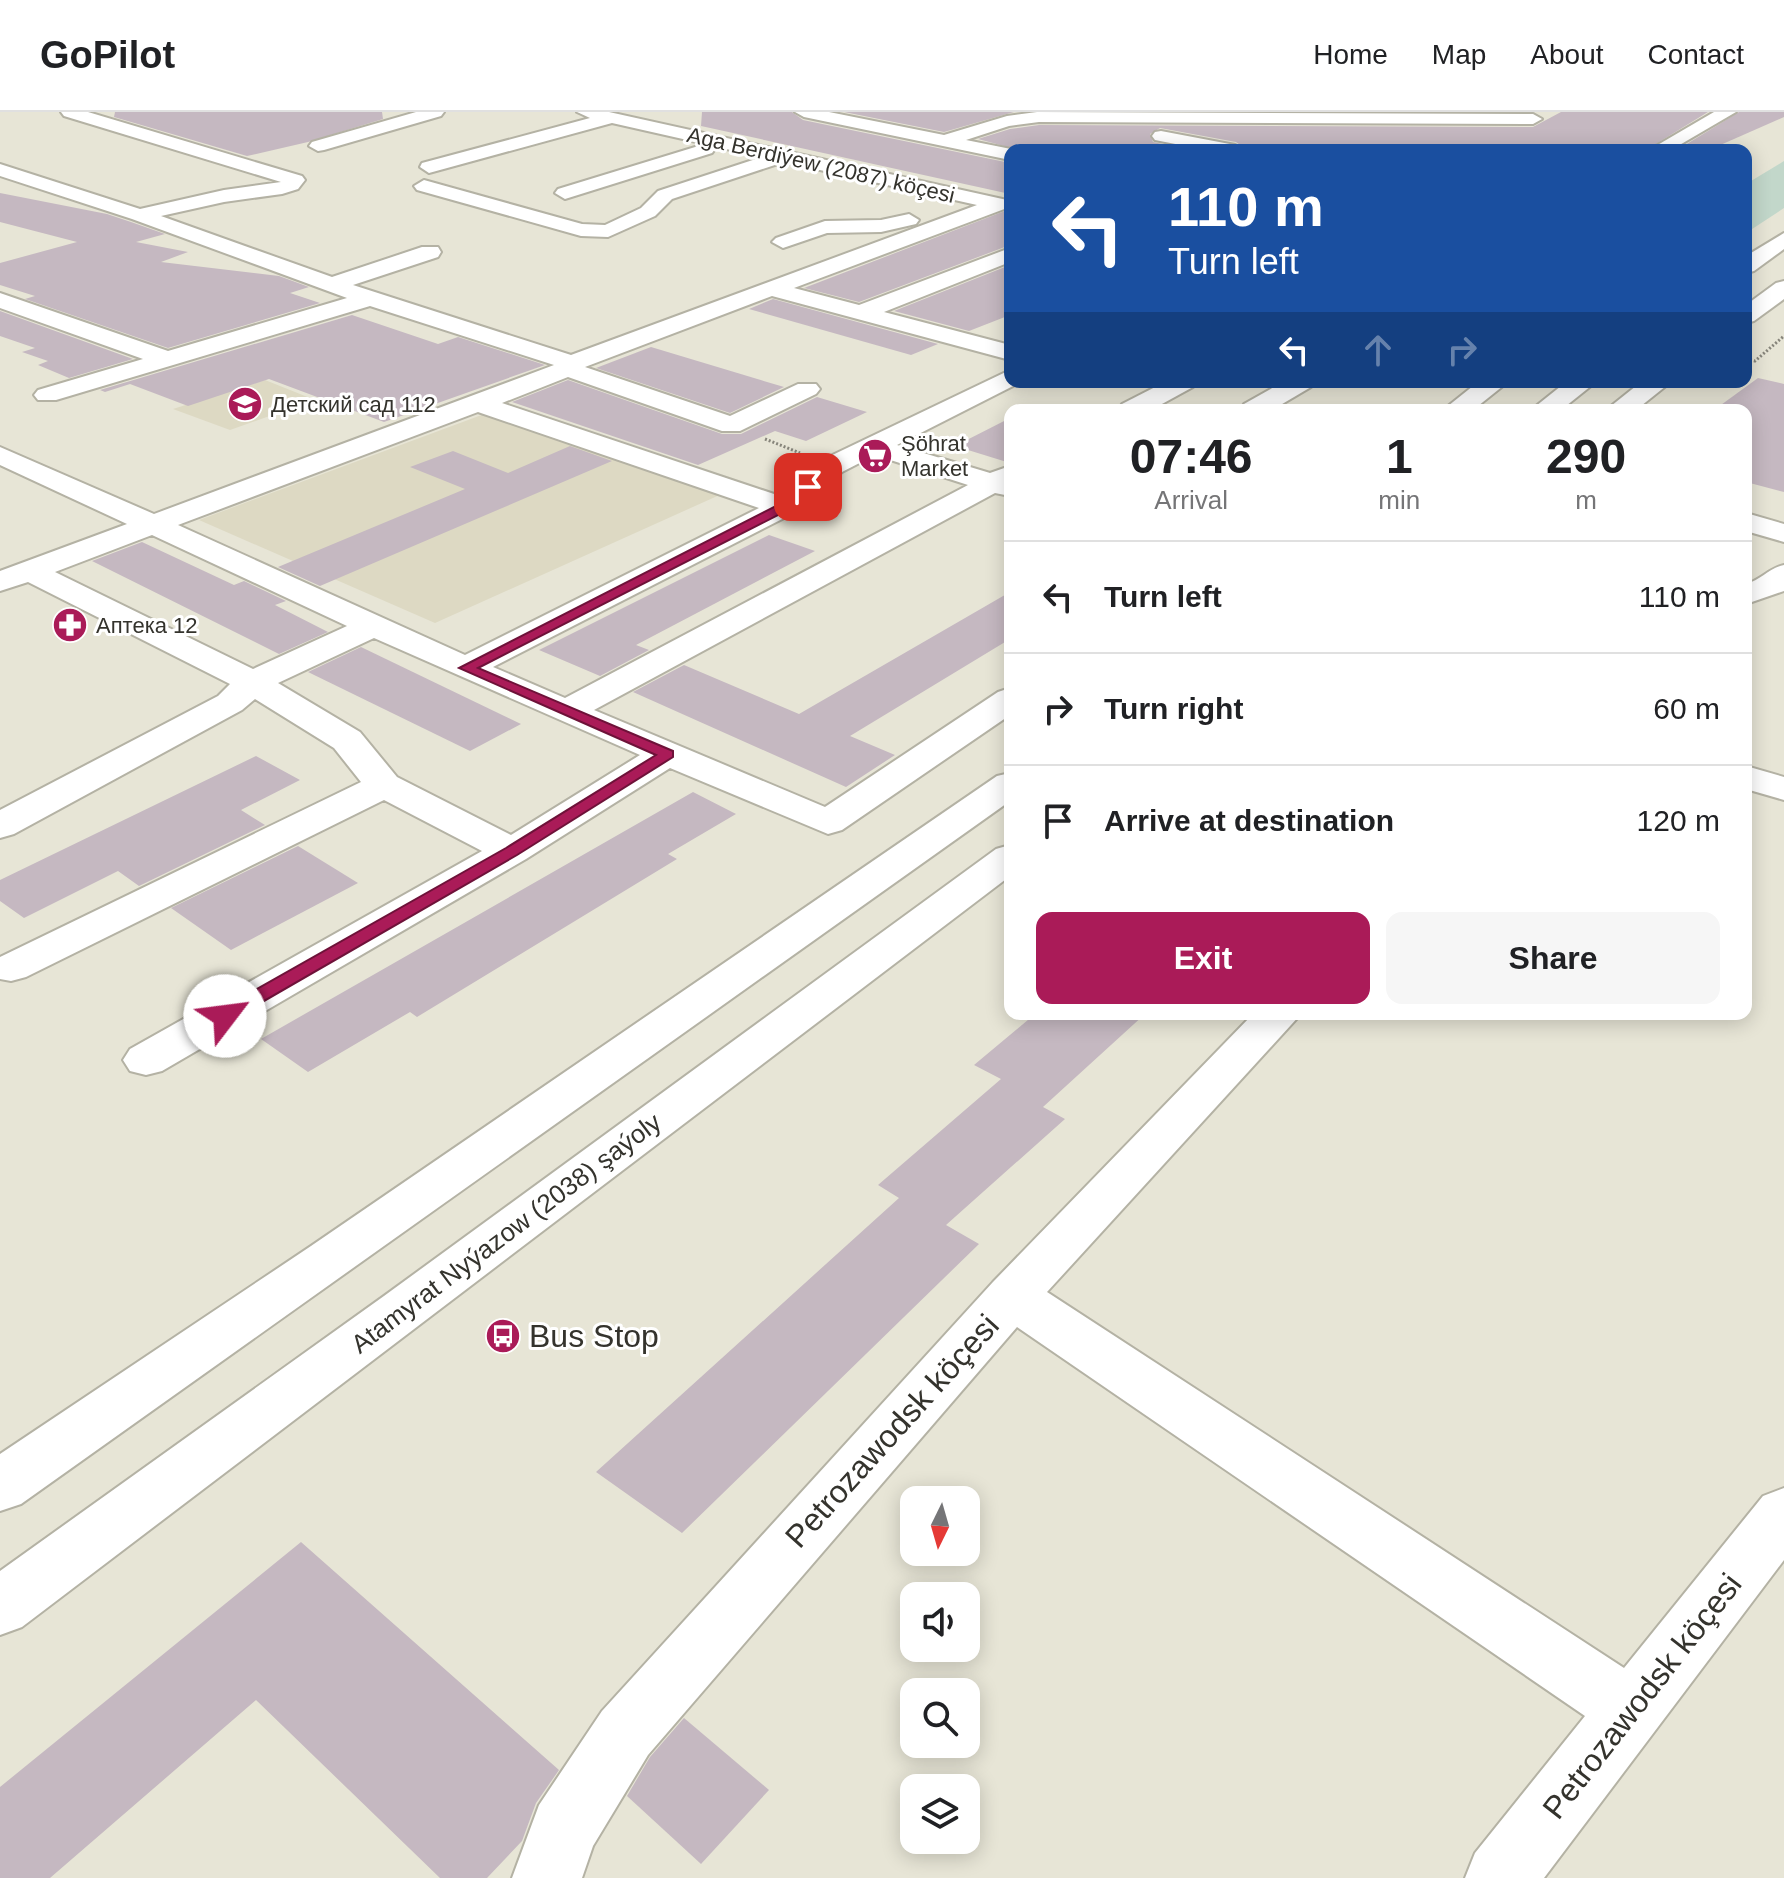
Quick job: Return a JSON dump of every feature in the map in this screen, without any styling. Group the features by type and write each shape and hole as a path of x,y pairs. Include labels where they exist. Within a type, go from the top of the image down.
{"street":[{"path":"70,112 295,180 291,185 275,190 224,196 139,215"},
{"path":"318,146 435,112"},
{"name":"Aga Berdiýew (2087) köçesi","path":"586,112 1004,205"},
{"path":"652,127 679,112"},
{"path":"804,112 835,114 1004,153"},
{"path":"1693,114 1722,115"},
{"path":"1669,144 1722,115"},
{"path":"943,141 1013,119 1061,116 1540,116"},
{"path":"1061,116 1204,144"},
{"path":"1492,138 1540,116"},
{"path":"611,118 427,176 581,230 601,232 648,212 665,195 782,156"},
{"path":"565,193 724,143"},
{"path":"0,170 139,215 731,425 807,389"},
{"path":"783,242 825,227 891,225 971,198"},
{"path":"15,576 478,403 769,288 1004,205"},
{"path":"1752,262 1784,239"},
{"path":"331,285 430,252"},
{"path":"860,313 1004,256"},
{"path":"769,288 1004,351"},
{"path":"1752,312 1784,288"},
{"path":"47,395 370,299"},
{"path":"0,300 167,359"},
{"path":"466,668 784,507 832,466 1004,381"},
{"path":"1142,404 1173,388"},
{"path":"1264,404 1292,388"},
{"path":"1464,404 1487,388"},
{"path":"1552,404 1575,388"},
{"path":"1627,404 1650,388"},
{"path":"478,403 784,507"},
{"path":"873,446 1004,482"},
{"path":"0,455 372,627 828,822 1004,703"},
{"path":"566,711 1004,482"},
{"path":"1752,524 1784,533"},
{"path":"1752,592 1769,588 1784,574"},
{"path":"15,576 252,682 347,740 384,785 512,851"},
{"path":"0,826 230,703 252,682 372,627"},
{"path":"146,1060 512,851 668,754"},
{"path":"1752,779 1784,789"},
{"path":"11,968 384,785"},
{"path":"0,1486 1004,788"},
{"name":"Atamyrat Nyýazow (2038) şaýoly","path":"0,1607 403,1311 1004,861"},
{"name":"Petrozawodsk köçesi","path":"547,1878 564,1829 625,1733 1012,1296 1273,1020"},
{"path":"1012,1296 1631,1710"},
{"name":"Petrozawodsk köçesi","path":"1500,1878 1784,1514"}],"path":[{"path":"1752,363 1784,336"},
{"path":"731,425 832,466"}],"shaded area":[{"name":"Детский сад 112","path":"265,380 315,400 230,430 173,409"},
{"path":"495,410 724,493 435,623 199,520"}],"green space":[{"path":"1784,161 1784,208 1752,229 1752,180"}],"building":[{"path":"115,112 382,112 383,119 308,142 247,156 114,117"},
{"path":"702,112 792,112 803,120 1004,162 1004,193 701,126"},
{"path":"844,112 1014,112 944,132"},
{"path":"1561,112 1708,112 1656,144 1239,144 1160,128 1150,134 1153,142 1162,144 1004,146 978,139 1010,129 1039,125 1533,127"},
{"path":"1739,112 1784,112 1784,117 1723,144 1687,144"},
{"path":"0,193 107,214 131,222 165,234 136,242 188,252 161,262 279,276 309,287 290,293 320,303 168,348 25,299 35,296 0,285 0,263 77,242 0,222"},
{"path":"1004,211 1004,247 859,302 804,288"},
{"path":"1004,267 1004,317 969,331 894,311"},
{"path":"773,299 938,344 911,355 749,309"},
{"path":"0,311 133,359 69,378 38,365 48,361 22,352 35,348 0,336"},
{"path":"352,315 438,344 458,337 545,365 384,422 269,379 188,406 130,384 105,392 100,390"},
{"path":"651,347 784,387 730,413 596,368"},
{"path":"1758,378 1784,384 1784,492 1752,484 1752,404 1722,404 1744,388 1752,388 1752,382"},
{"path":"568,380 722,434 741,434 817,397 867,412 806,441 775,431 698,465 512,402"},
{"path":"1004,421 1004,461 955,446"},
{"path":"570,446 612,461 320,586 278,567 465,489 410,467 453,451 508,473"},
{"path":"769,535 815,551 636,645 649,650 600,676 539,650"},
{"path":"142,542 234,585 244,581 286,601 275,605 328,632 279,654 92,561"},
{"path":"1004,595 1004,643 850,736 895,755 846,787 633,692 684,665 799,714"},
{"path":"361,647 521,724 470,751 308,672"},
{"path":"256,756 300,780 241,810 265,825 139,886 118,871 24,918 0,901 0,880"},
{"path":"693,792 736,814 668,854 677,859 417,1017 410,1012 308,1072 261,1039"},
{"path":"298,846 358,883 231,950 171,908"},
{"path":"1028,1020 1138,1020 1043,1107 1065,1119 946,1225 979,1244 682,1533 596,1472 899,1198 878,1185 1001,1079 974,1065"},
{"path":"301,1542 559,1770 536,1803 522,1841 487,1878 440,1878 256,1700 50,1878 0,1878 0,1787"},
{"path":"684,1718 769,1790 701,1864 627,1796 650,1757"}],"place":[{"name":"Детский сад 112","path":"245,404"},
{"name":"Şöhrat Market","path":"875,456"},
{"name":"Аптека 12","path":"70,625"},
{"name":"Bus Stop","path":"503,1336"}],"route":[{"path":"225,1016 512,851 668,754 466,668 784,507 808,487"}]}
